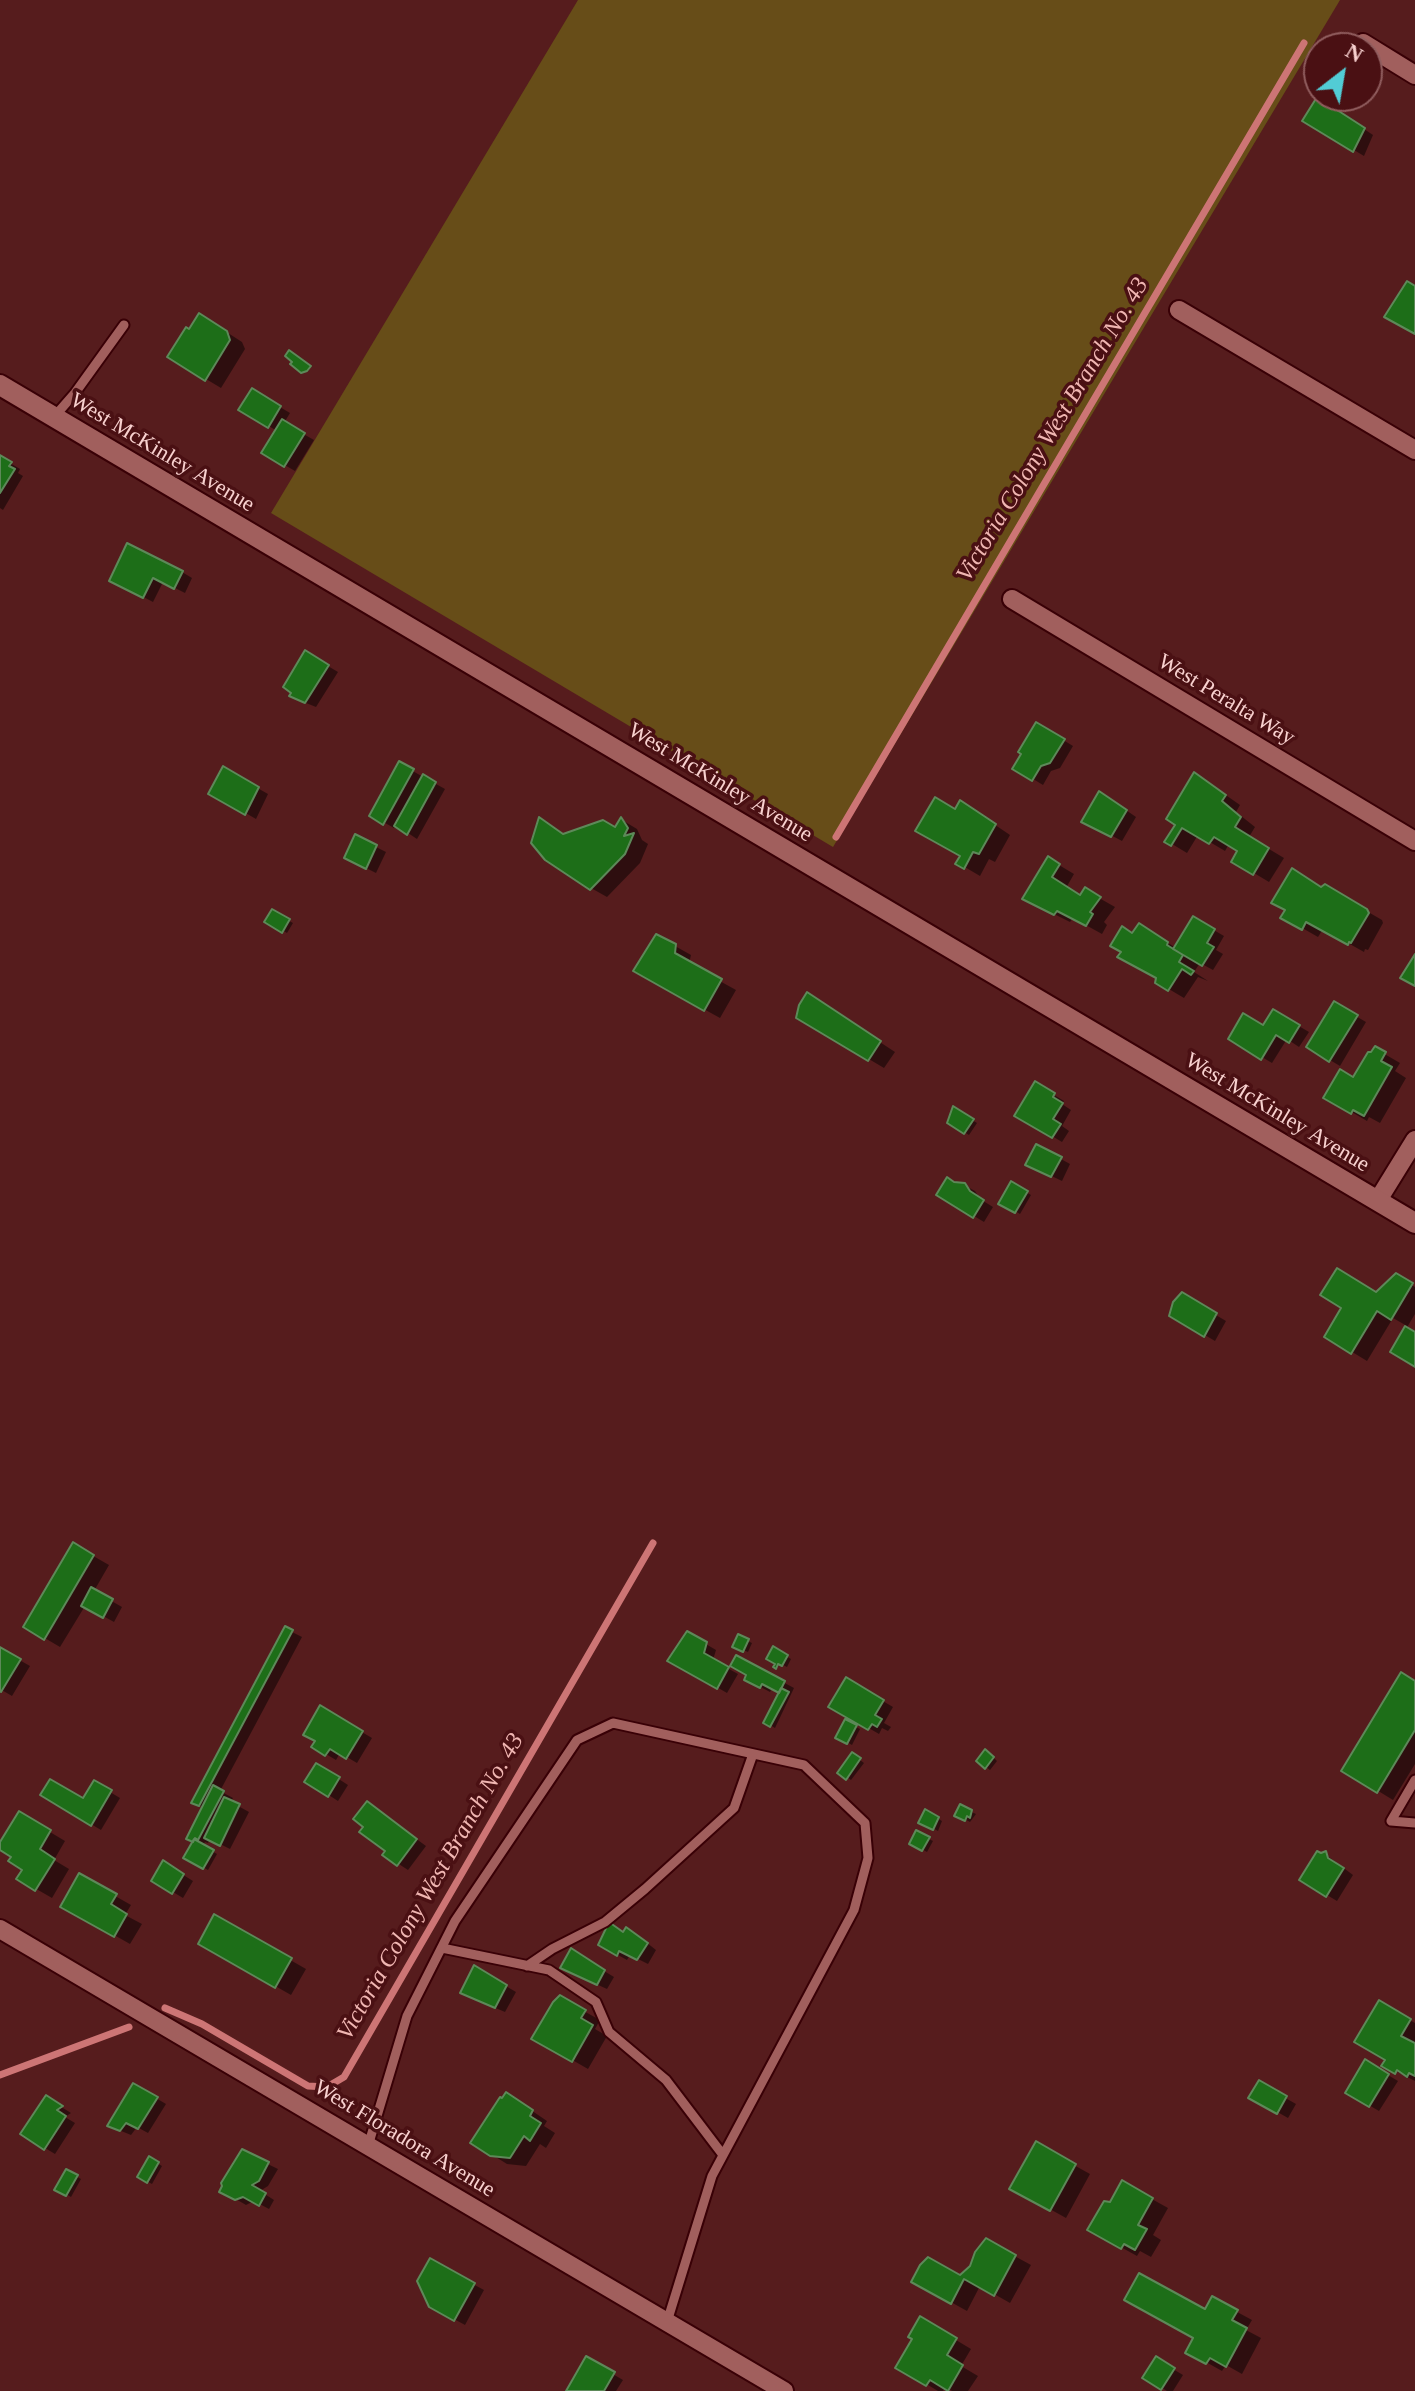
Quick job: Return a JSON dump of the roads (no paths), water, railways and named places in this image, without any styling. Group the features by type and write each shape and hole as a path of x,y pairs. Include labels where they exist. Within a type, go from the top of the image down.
{"main road":[{"name":"West McKinley Avenue","path":"0,385 1415,1223"}],"street":[{"path":"1383,55 1415,75"},
{"path":"1179,310 1415,450"},
{"name":"West Peralta Way","path":"1012,599 1415,841"},
{"path":"1378,1200 1415,1140"},
{"name":"West Floradora Avenue","path":"0,1929 784,2391"}],"lane":[{"path":"54,417 124,325"},
{"path":"368,2146 407,2016 455,1921 577,1740 613,1723 804,1765 865,1823 868,1858 854,1910 712,2176 667,2322"},
{"path":"527,1966 552,1949 605,1922 734,1808 753,1754"},
{"path":"1415,1780 1391,1821 1415,1823"},
{"path":"442,1948 549,1970 596,2002 609,2032 666,2080 723,2155"}],"waterway":[{"name":"Victoria Colony West Branch No. 43","path":"836,837 1303,45"},
{"name":"Victoria Colony West Branch No. 43","path":"165,2008 202,2024 308,2086 327,2087 344,2077 653,1543"},
{"name":"Victoria Colony West Branch No. 43","path":"0,2075 129,2027"}]}
